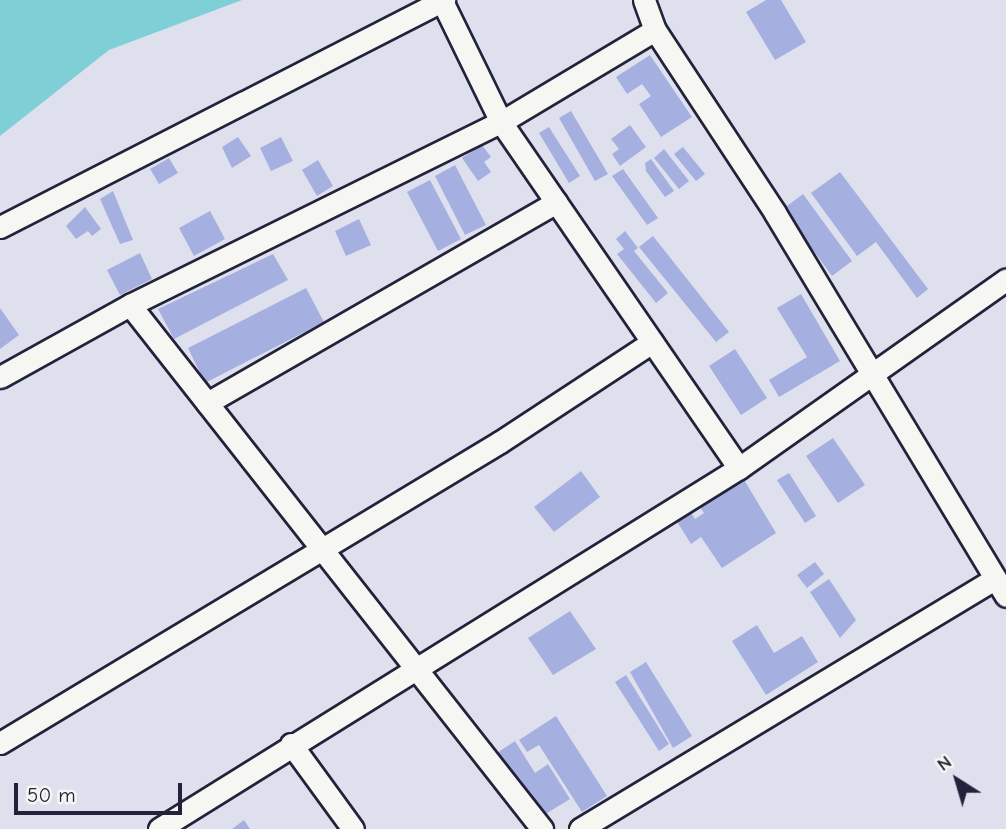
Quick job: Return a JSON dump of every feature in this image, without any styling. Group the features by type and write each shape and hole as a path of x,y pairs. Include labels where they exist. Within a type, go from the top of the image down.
{"street":[{"path":"580,829 1001,588 870,376 775,213 655,30 644,0"},
{"path":"0,227 443,1 501,122 738,468"},
{"path":"0,377 130,305 501,122 655,30"},
{"path":"207,403 556,202"},
{"path":"159,829 291,744 738,468 1006,280"},
{"path":"130,305 542,829"},
{"path":"0,743 511,435 652,342"},
{"path":"291,744 353,829"}],"water":[{"path":"0,0 242,0 109,50 0,136"}],"building":[{"path":"766,0 781,0 806,42 775,60 746,12"},
{"path":"650,55 692,117 661,137 639,104 651,96 642,84 627,94 616,77"},
{"path":"571,111 608,174 595,181 559,118"},
{"path":"630,125 646,147 620,166 612,154 619,149 611,139"},
{"path":"549,127 580,176 569,183 539,133"},
{"path":"238,137 251,156 232,168 222,147"},
{"path":"281,137 293,161 271,171 260,148"},
{"path":"482,145 491,157 484,162 491,172 478,181 462,158"},
{"path":"683,147 705,174 696,181 674,154"},
{"path":"664,149 689,181 679,189 654,158"},
{"path":"169,158 178,173 159,184 150,169"},
{"path":"651,159 674,191 665,197 646,171 645,163"},
{"path":"318,160 333,186 317,196 302,170"},
{"path":"455,165 486,225 465,235 435,176"},
{"path":"623,169 658,218 647,225 612,176"},
{"path":"840,172 928,289 917,298 876,242 857,256 811,193"},
{"path":"430,180 461,239 438,251 407,192"},
{"path":"113,191 133,240 120,244 100,199"},
{"path":"803,194 852,261 832,276 783,209"},
{"path":"85,207 101,229 92,236 88,231 76,239 66,226"},
{"path":"210,211 225,239 194,256 179,228"},
{"path":"359,219 371,245 346,256 335,231"},
{"path":"625,231 638,248 634,251 668,293 656,303 617,254 624,249 616,239"},
{"path":"653,236 729,332 716,342 639,247"},
{"path":"140,253 152,279 120,295 107,270"},
{"path":"273,254 288,280 174,339 158,309"},
{"path":"306,288 324,322 205,383 188,348"},
{"path":"801,294 840,361 779,397 769,380 807,357 777,308"},
{"path":"0,308 19,335 0,349"},
{"path":"735,349 767,398 741,415 709,366"},
{"path":"833,438 865,485 838,503 806,456"},
{"path":"581,471 600,497 554,532 534,507"},
{"path":"789,473 816,516 805,523 777,480"},
{"path":"743,478 776,533 722,568 701,537 691,544 676,520 690,511 695,519 704,513 696,501 704,496 707,501"},
{"path":"815,562 824,574 807,588 797,575"},
{"path":"829,579 856,620 840,638 810,592"},
{"path":"570,611 596,649 553,675 528,638"},
{"path":"757,625 774,653 802,636 818,662 766,695 732,641"},
{"path":"646,662 692,736 673,748 630,672"},
{"path":"626,675 669,744 659,751 615,682"},
{"path":"556,716 607,796 582,812 539,745 527,752 519,740"},
{"path":"515,741 535,773 548,764 570,799 539,818 497,753"},
{"path":"244,820 250,829 232,829"}]}
